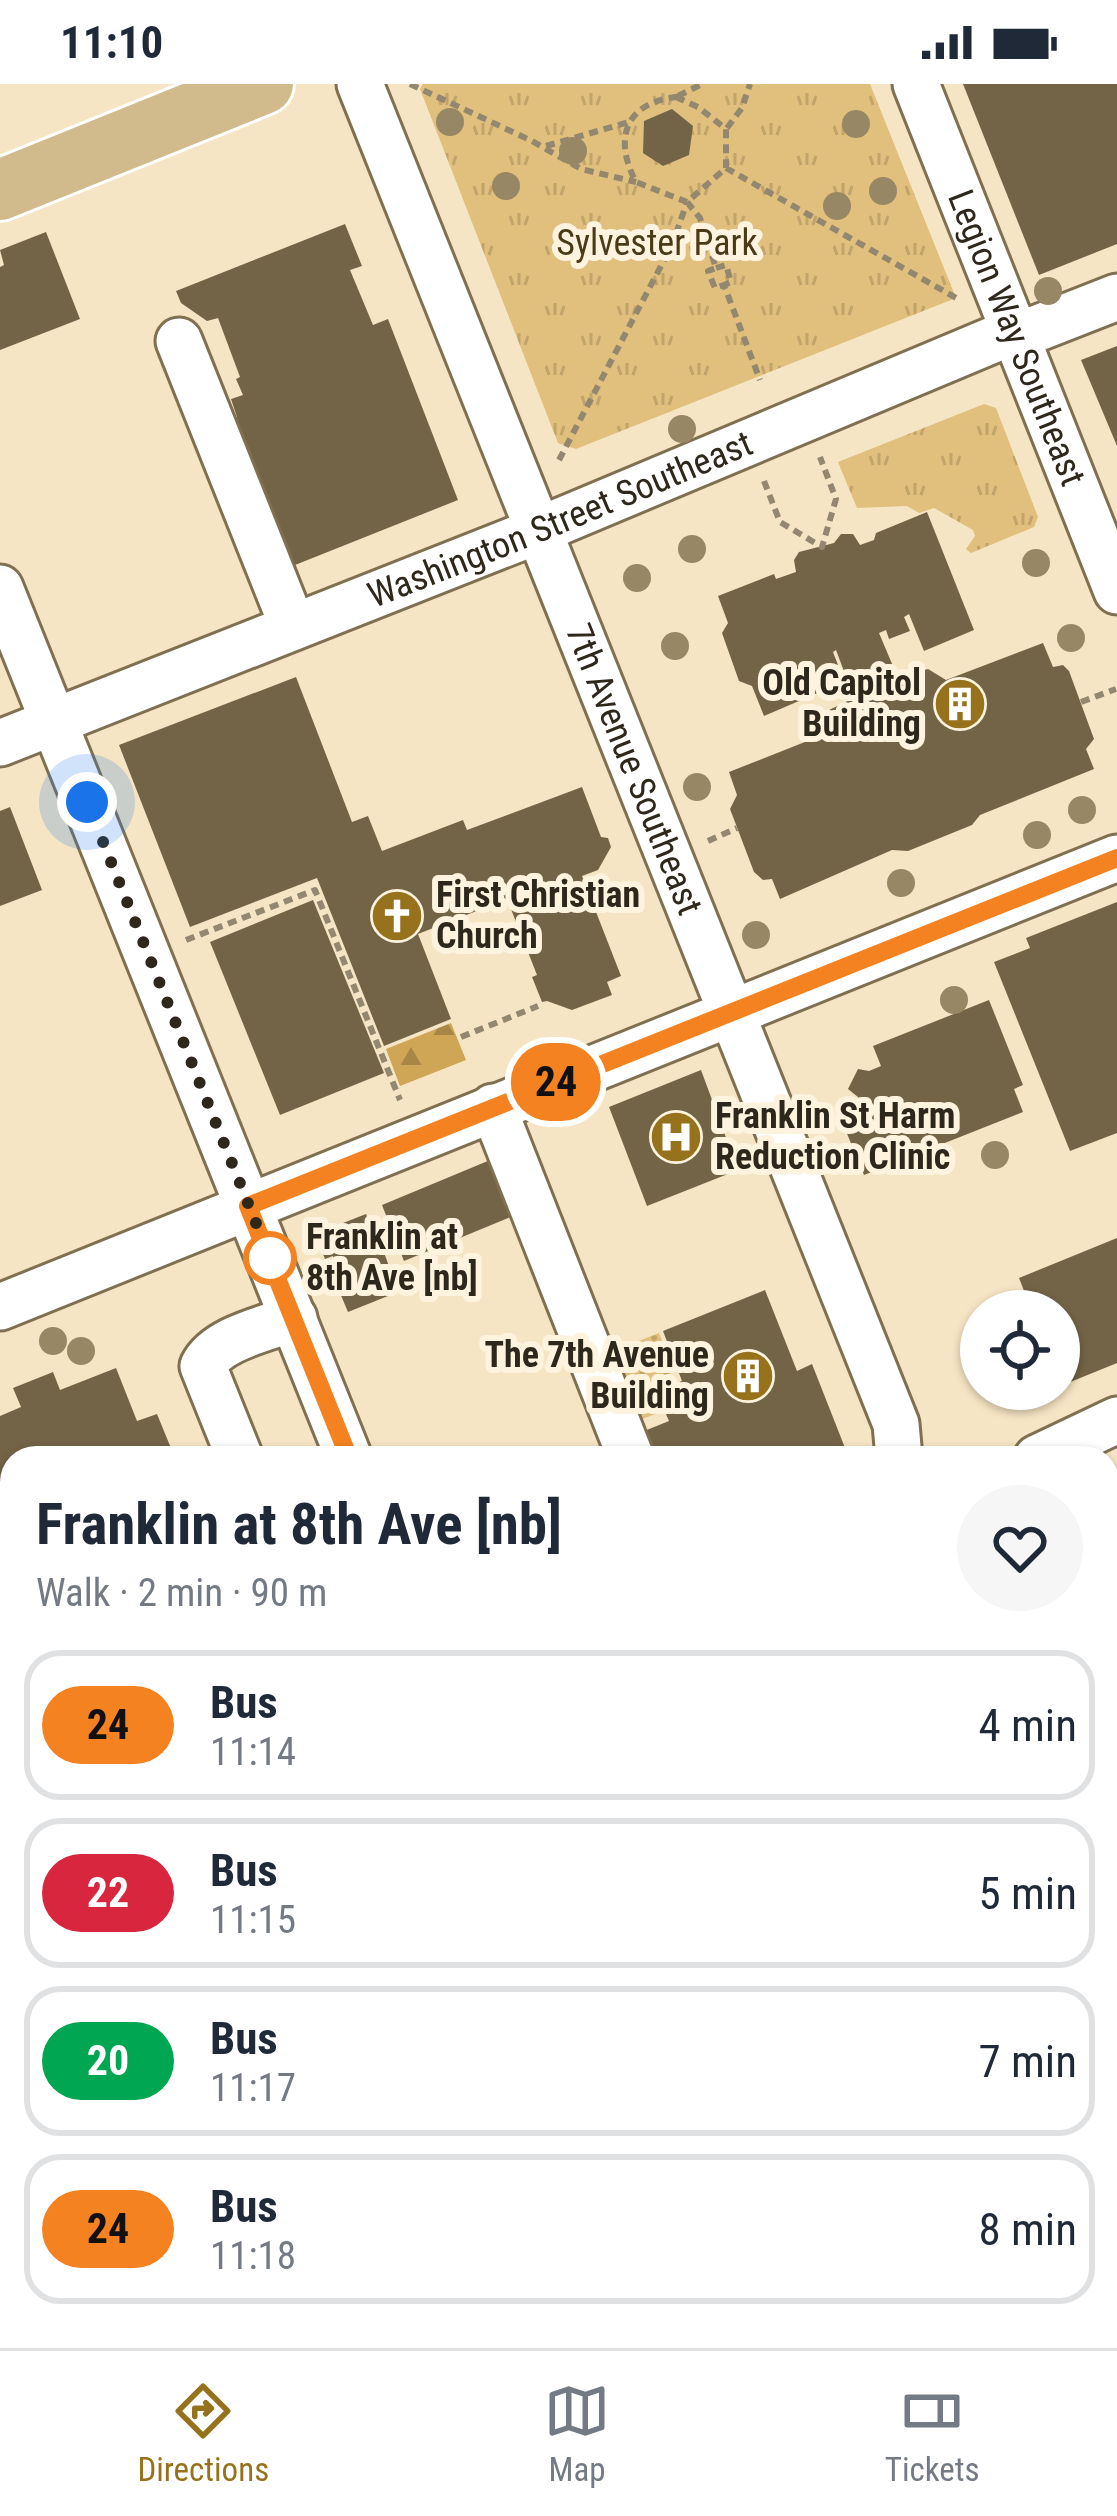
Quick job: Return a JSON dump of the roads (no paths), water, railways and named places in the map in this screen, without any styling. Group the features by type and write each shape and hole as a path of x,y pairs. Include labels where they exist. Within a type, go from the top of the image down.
{"main road":[{"path":"0,190 254,86"}],"street":[{"name":"7th Avenue Southeast","path":"360,84 896,1424 898,1446"},
{"name":"Legion Way Southeast","path":"916,84 1116,584"},
{"name":"Washington Street Southeast","path":"0,743 538,532 982,344 1117,296"},
{"path":"179,341 292,627"},
{"path":"0,588 344,1446"},
{"path":"5,1291 248,1206 1117,858"},
{"path":"493,1107 626,1446"},
{"path":"235,1446 203,1366 208,1354 293,1318"},
{"path":"1063,1446 1117,1420"}],"place":[{"name":"Old Capitol Building","path":"960,704"},
{"name":"First Christian Church","path":"397,916"},
{"name":"Franklin St Harm Reduction Clinic","path":"676,1137"},
{"name":"Franklin at 8th Ave [nb]","path":"270,1258"},
{"name":"The 7th Avenue Building","path":"748,1376"}],"park label":[{"name":"Sylvester Park","path":"657,243"}]}
